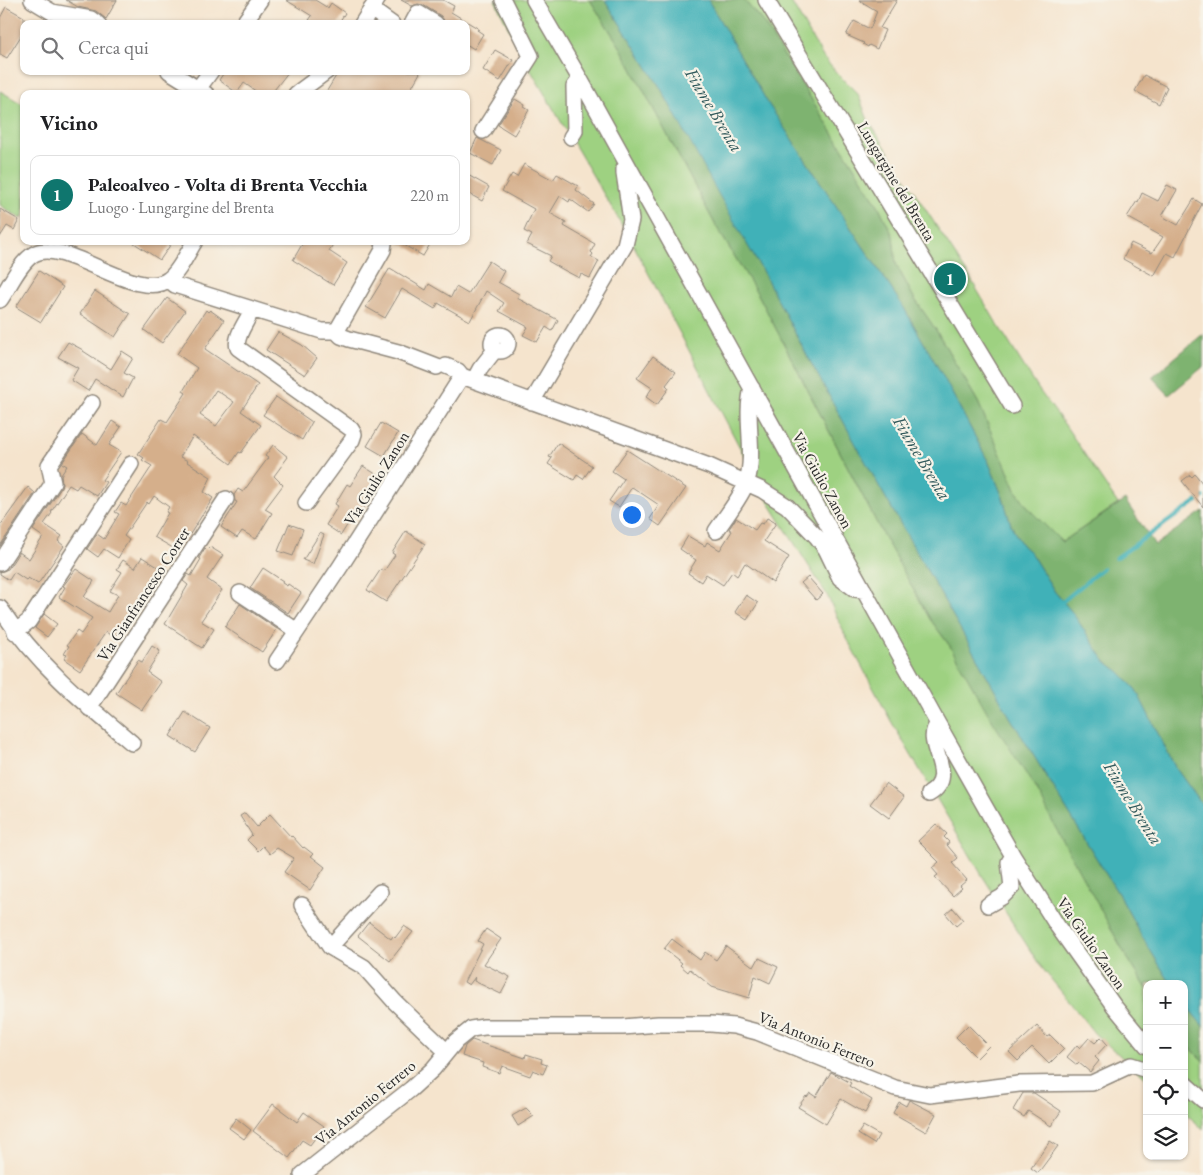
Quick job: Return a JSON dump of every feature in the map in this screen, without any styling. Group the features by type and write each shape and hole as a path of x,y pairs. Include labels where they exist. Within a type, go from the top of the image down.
{"street":[{"path":"32,0 52,12 92,20"},
{"path":"483,131 531,56 503,0"},
{"name":"Via Giulio Zanon","path":"534,0 580,79 1013,856 1058,927 1114,1006 1143,1041"},
{"name":"Lungargine del Brenta","path":"766,0 1012,406"},
{"path":"245,20 256,1"},
{"path":"365,20 374,5 388,20"},
{"path":"414,20 418,13 429,20"},
{"path":"175,75 199,90"},
{"path":"203,90 209,75"},
{"path":"302,90 322,75"},
{"path":"571,137 575,131 574,86 580,79"},
{"path":"532,402 625,245 631,220 624,173 624,169 628,166"},
{"path":"0,300 25,260 34,253 49,246 59,253 142,283 160,284 169,280 192,245"},
{"path":"336,331 383,250 384,245"},
{"path":"169,280 175,285 252,309 322,330 336,331 341,336 349,339 442,366 468,378 480,369 495,350"},
{"path":"252,309 237,338 238,348 351,429 354,434 352,440 306,502"},
{"name":"Via Giulio Zanon","path":"277,661 468,378 709,466 747,482 779,499 817,537 826,549 840,578 855,590 864,590"},
{"path":"716,531 747,482 750,439 748,400 752,388"},
{"path":"0,563 53,484 49,465 92,403"},
{"path":"15,632 29,621 130,464"},
{"name":"Via Gianfrancesco Correr","path":"89,708 226,499"},
{"path":"240,593 297,631"},
{"path":"0,608 15,632 39,660 89,708 132,743"},
{"path":"929,794 938,789 940,784 941,768 932,737 934,728 938,724"},
{"path":"988,905 1002,897 1012,887 1009,862 1013,856"},
{"path":"330,947 380,892"},
{"path":"302,905 330,947 364,967 395,1002 447,1052"},
{"name":"Via Antonio Ferrero","path":"302,1175 411,1089 433,1069 456,1041 471,1029 484,1027 544,1028 658,1024 734,1026 757,1032 896,1088 930,1095 1019,1084 1092,1083 1131,1065 1143,1069"},
{"path":"1188,1089 1203,1100"}],"green space":[{"path":"495,0 590,0 621,48 716,226 759,296 883,535 930,619 950,646 1040,796 1125,954 1143,983 1143,1076 1095,1034 1039,964 983,877 891,721 845,635 827,595 769,503 632,242 524,59"},
{"path":"590,0 605,0 660,87 879,486 1010,717 1169,980 1143,980 1143,983 1125,954 1040,796 990,717 950,646 930,619 883,535 759,296 716,226 621,48"},
{"path":"708,0 744,0 762,21 776,43 878,205 893,236 896,264 914,298 936,330 978,402 1017,492 1031,511 1062,542 1125,500 1155,545 1203,511 1203,806 1175,767 1136,690 1120,672 1105,661 1072,612 1055,592 1030,552 1017,537 989,463 904,308 769,105"},
{"path":"744,0 790,0 823,57 858,94 868,120 970,278 1039,390 1118,504 1062,542 1031,511 1017,492 978,402 936,330 914,298 896,264 893,236 878,205 762,21"},
{"path":"0,91 20,103 20,218 0,205"},
{"path":"1203,334 1203,367 1169,395 1152,377"},
{"path":"1188,1008 1203,1026 1203,1061 1188,1045"},
{"path":"1188,1045 1203,1061 1203,1129 1188,1116"}],"water":[{"name":"Fiume Brenta","path":"605,0 708,0 769,105 904,308 989,463 1017,537 1030,552 1055,592 1072,612 1105,661 1120,672 1136,690 1175,767 1203,806 1203,1026 1188,1008 1188,980 1169,980 1010,717 879,486 660,87"}],"building":[{"path":"66,0 117,0 106,19 96,11 78,7"},
{"path":"286,0 315,0 328,8 331,3 345,13 341,20 309,20 312,16"},
{"path":"401,0 443,0 454,6 451,12 464,20 443,20 441,16 423,5 412,6"},
{"path":"859,0 897,0 880,28 885,30 877,49 869,45 868,47 864,43 846,35 854,21 870,29 877,11"},
{"path":"6,7 24,17 24,20 20,20 20,37 7,58 0,54 0,18"},
{"path":"470,24 483,34 474,49 470,46"},
{"path":"495,50 513,60 500,81 483,70"},
{"path":"222,75 286,75 274,90 254,90 244,83 239,90 233,90 219,80"},
{"path":"337,75 419,75 410,90 327,90"},
{"path":"1144,75 1167,87 1159,104 1135,91"},
{"path":"515,99 529,110 514,135 498,125"},
{"path":"477,138 501,150 493,165 470,153"},
{"path":"524,164 553,180 557,174 578,186 576,190 594,204 588,212 570,199 569,202 560,196 550,213 566,222 564,226 595,244 591,257 599,261 590,278 581,274 579,278 562,269 548,261 551,256 527,244 532,235 524,231 534,209 502,191 512,174 517,177"},
{"path":"470,176 489,187 482,201 470,194"},
{"path":"1167,185 1177,190 1162,216 1178,225 1194,199 1202,204 1175,257 1167,253 1154,276 1123,259 1131,243 1152,253 1163,237 1127,217 1142,193 1158,201"},
{"path":"0,209 19,220 14,230 7,226 0,237"},
{"path":"137,245 170,245 160,260"},
{"path":"302,245 333,245 329,251 347,263 333,285 293,260"},
{"path":"404,245 430,245 423,256"},
{"path":"489,261 504,271 498,282 519,294 517,298 558,320 552,331 546,327 537,342 523,335 528,327 499,311 504,303 486,291 470,321 438,303 435,309 402,289 385,318 366,307 390,268 426,290 429,284 451,297 456,287 468,294"},
{"path":"39,271 63,287 41,322 16,307"},
{"path":"95,291 130,314 115,337 80,314"},
{"path":"167,298 185,311 162,343 144,330"},
{"path":"206,310 208,312 210,310 224,320 205,349 258,385 241,411 261,425 231,464 193,436 180,457 211,477 204,492 213,498 180,550 154,537 168,513 166,512 169,507 154,496 149,504 147,502 124,536 129,540 118,558 104,549 98,557 87,549 97,534 104,539 119,514 115,512 121,503 126,506 152,466 142,460 144,458 138,454 161,419 167,422 186,393 183,391 197,368 177,354","holes":["216,390 234,402 216,426 200,415"]},
{"path":"278,332 302,345 317,358 305,375 266,350"},
{"path":"68,342 111,369 122,351 133,358 124,373 133,378 123,397 95,379 88,391 71,380 78,368 58,357"},
{"path":"653,356 676,372 666,385 669,388 657,405 646,397 652,388 637,378"},
{"path":"276,397 312,422 302,440 263,415"},
{"path":"112,421 121,427 109,445 121,452 102,480 106,482 97,496 79,485 76,489 69,485 51,512 44,524 62,536 58,541 64,546 38,584 28,578 26,580 14,572 9,580 0,574 0,572 8,569 19,552 29,559 43,537 33,530 61,488 61,475 67,466 62,463 82,434 97,445"},
{"path":"381,423 398,433 384,456 367,446"},
{"path":"558,443 592,466 583,479 577,475 574,480 548,464 552,458 549,457"},
{"path":"273,445 288,457 274,476 283,485 265,509 272,513 256,539 242,531 237,538 221,527 237,502 234,495 238,489 243,492 268,458 265,456"},
{"path":"627,450 686,488 660,526 650,519 659,505 632,487 619,507 609,501 624,479 612,471"},
{"path":"363,466 379,476 364,500 367,502 360,513 356,511 341,535 326,525 338,506 335,504 347,484 350,486"},
{"path":"1195,474 1203,484 1203,507 1182,481"},
{"path":"28,487 35,493 0,546 0,526"},
{"path":"736,518 755,530 767,518 776,523 764,541 789,557 773,583 745,563 737,576 732,572 723,585 706,574 701,582 688,573 696,560 680,549 688,536 705,546 707,542 720,550 732,531 729,529"},
{"path":"289,524 303,529 293,556 278,551"},
{"path":"406,531 425,544 386,602 367,590 381,569 384,571 395,555 392,553"},
{"path":"320,533 324,535 313,564 303,560"},
{"path":"210,547 223,555 207,579 222,590 201,621 214,629 202,648 165,624 188,585 183,581 188,574 191,576 205,548 207,550"},
{"path":"142,557 161,569 135,610 133,609 114,638 106,632 80,670 64,659 67,655 64,654 69,646 67,645 77,631 81,634 92,618 59,597 65,587 63,586 76,569 94,581 84,597 108,612 118,595 110,591 122,572 117,569 123,560 135,568"},
{"path":"263,568 283,581 282,583 287,586 288,584 301,593 288,613 250,588"},
{"path":"808,577 823,594 816,600 801,583"},
{"path":"746,595 758,603 747,620 735,612"},
{"path":"240,604 277,629 262,652 225,627"},
{"path":"44,614 57,624 47,637 35,628"},
{"path":"152,646 160,651 147,672 161,682 142,710 116,693 138,660 142,662"},
{"path":"185,712 210,728 195,752 170,736"},
{"path":"886,783 904,797 889,818 870,804"},
{"path":"245,813 257,827 270,814 291,837 313,854 311,856 325,867 310,890 284,872 294,858 277,848 270,854 263,846 258,851 247,840 252,835 240,816"},
{"path":"936,824 947,834 944,837 949,842 947,845 958,858 952,863 967,880 960,886 962,888 953,896 935,877 938,875 932,868 939,862 918,841"},
{"path":"953,908 963,920 956,926 946,914"},
{"path":"369,922 391,939 393,936 395,938 404,926 413,932 390,961 358,936"},
{"path":"486,929 501,939 484,964 510,977 501,994 474,981 475,977 469,985 464,982 483,944 478,941"},
{"path":"672,939 700,960 705,952 716,960 726,946 754,967 759,958 778,967 770,983 755,976 749,998 712,987 690,969 688,972 680,965 682,963 664,949"},
{"path":"968,1025 989,1046 977,1058 956,1037"},
{"path":"1037,1026 1047,1037 1050,1035 1064,1049 1049,1064 1032,1047 1018,1061 1009,1052"},
{"path":"1101,1037 1107,1044 1095,1057 1099,1061 1090,1072 1079,1063 1077,1065 1067,1057 1077,1045 1080,1048 1089,1038 1095,1043"},
{"path":"472,1040 525,1058 526,1054 542,1059 541,1063 547,1065 543,1074 533,1070 530,1076 502,1066 499,1073 482,1067 483,1063 462,1056 465,1046"},
{"path":"831,1072 851,1083 849,1086 872,1100 865,1113 841,1099 826,1124 798,1107 810,1093 816,1097"},
{"path":"1023,1093 1034,1093 1061,1111 1051,1126 1028,1111 1024,1117 1013,1110"},
{"path":"909,1100 936,1114 926,1132 893,1113 899,1102 906,1106"},
{"path":"273,1104 297,1122 304,1112 324,1126 310,1145 302,1140 289,1158 253,1131"},
{"path":"526,1108 534,1116 518,1126 512,1116"},
{"path":"236,1118 251,1130 244,1139 229,1128"},
{"path":"863,1126 879,1135 874,1144 858,1134"},
{"path":"1050,1141 1058,1146 1038,1173 1031,1168"}],"waterway":[{"path":"1116,558 1203,497"},
{"path":"1061,603 1103,568"}],"place":[{"name":"Paleoalveo - Volta di Brenta Vecchia","path":"950,279"}]}
